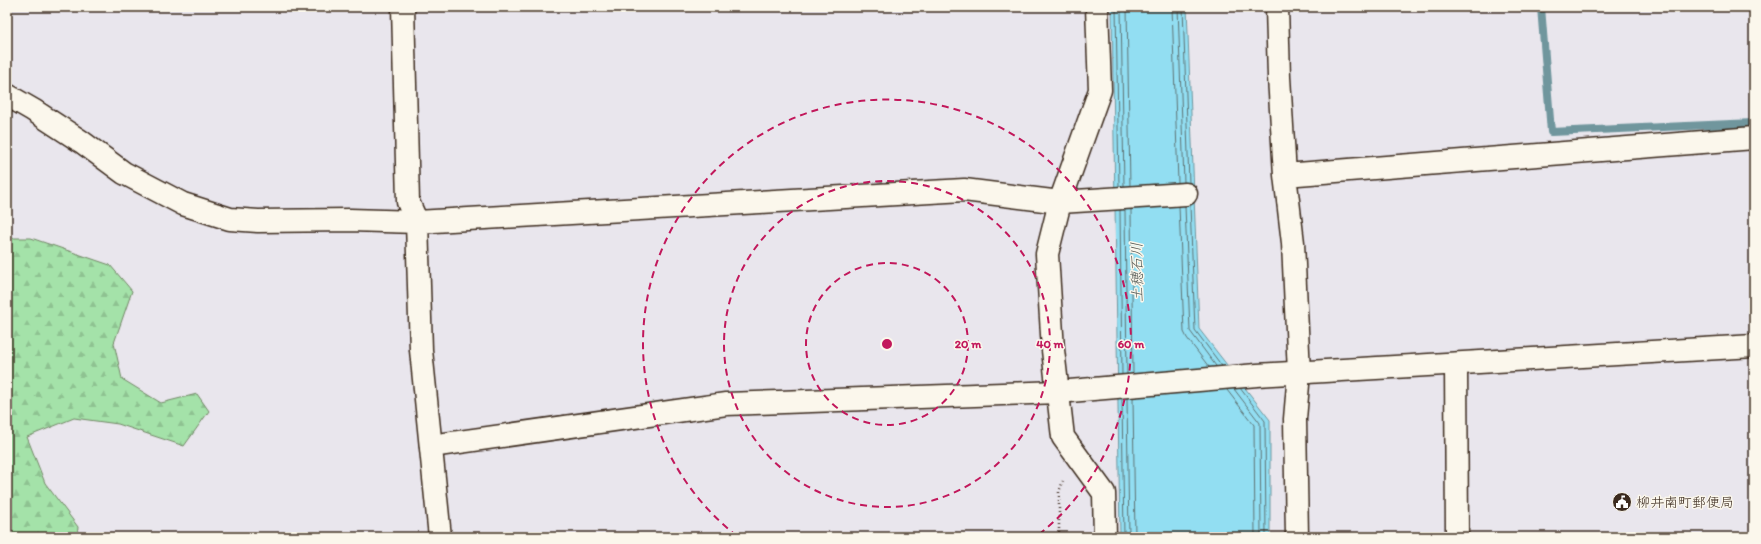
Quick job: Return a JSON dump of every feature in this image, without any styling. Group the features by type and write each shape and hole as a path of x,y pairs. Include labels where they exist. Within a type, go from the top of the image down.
{"street":[{"path":"403,7 408,202 417,222 420,350 440,537"},
{"path":"1097,7 1100,90 1060,202 1047,254 1063,437 1104,494 1105,537"},
{"path":"1277,7 1279,77 1285,175 1293,243 1299,373 1295,419 1297,537"},
{"path":"7,96 33,110 82,142 124,173 183,204 230,219 258,221 350,220 417,222 964,190 1060,202 1113,197 1186,194"},
{"path":"1285,175 1754,138"},
{"path":"431,446 726,404 1058,392 1256,375 1754,346"},
{"path":"1456,364 1457,537"}],"path":[{"path":"1060,537 1059,492 1075,455"}],"green space":[{"path":"7,238 31,238 110,265 132,291 114,343 122,379 161,403 197,394 209,411 184,446 118,424 74,418 27,437 45,483 78,527 77,537 7,537"}],"water":[{"name":"土穂石川","path":"1112,7 1187,7 1199,329 1270,420 1270,537 1120,537"}],"waterway":[{"path":"1541,7 1551,132 1754,123"}],"place":[{"name":"柳井南町郵便局","path":"1622,502"}]}
